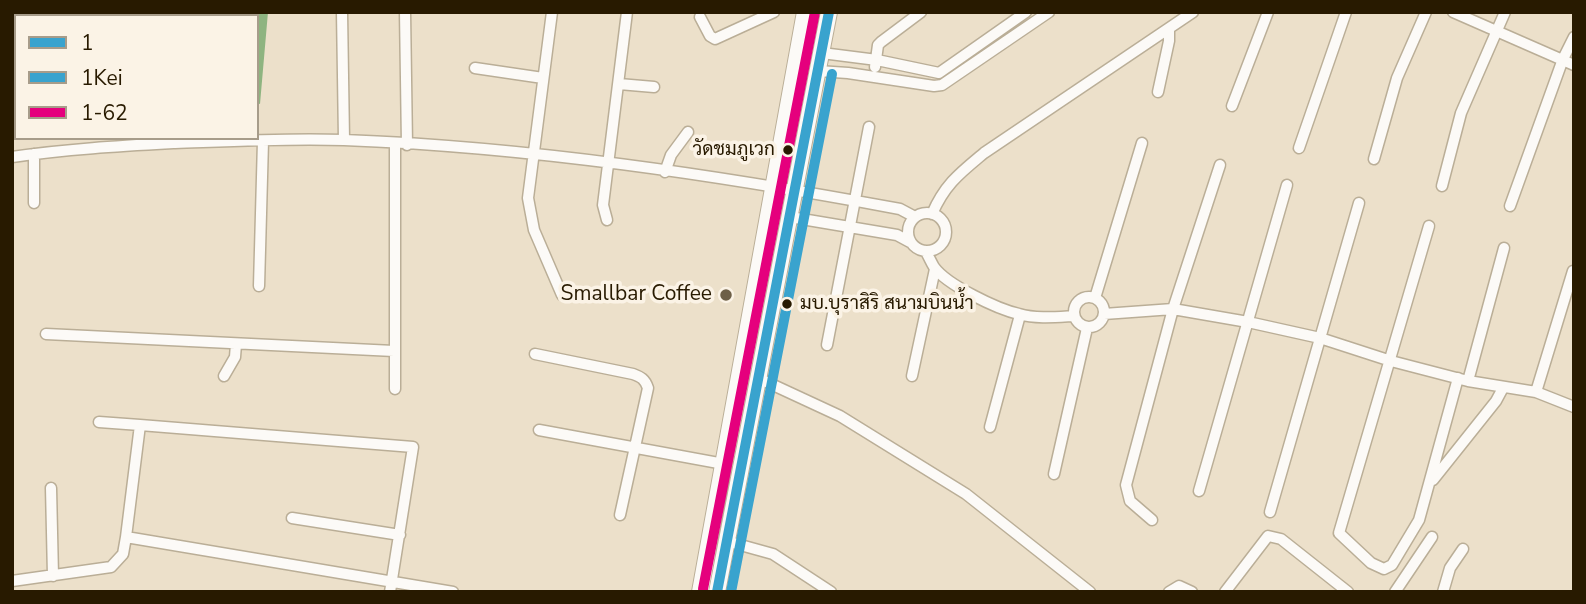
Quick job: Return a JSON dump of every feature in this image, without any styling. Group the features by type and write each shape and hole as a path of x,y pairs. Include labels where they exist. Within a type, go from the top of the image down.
{"main road":[{"path":"700,592 805,12"},
{"path":"717,592 830,13"},
{"path":"798,50 822,53"},
{"path":"791,85 814,90"}],"street":[{"path":"342,12 344,141"},
{"path":"405,12 407,145"},
{"path":"552,12 528,198 534,230 562,295"},
{"path":"607,220 603,205 627,12"},
{"path":"699,17 709,36 715,39 774,12"},
{"path":"873,76 881,41 921,12"},
{"path":"822,53 877,60 939,73 1026,12"},
{"path":"817,71 942,85 1049,12"},
{"path":"932,214 941,194 954,177 985,153 1193,12"},
{"path":"1232,106 1268,12"},
{"path":"1299,148 1346,12"},
{"path":"1374,159 1397,78 1426,12"},
{"path":"1453,12 1574,65"},
{"path":"1441,186 1461,113 1506,12"},
{"path":"1008,25 1016,36"},
{"path":"1158,92 1169,30"},
{"path":"1510,206 1563,60 1574,37"},
{"path":"474,68 543,78"},
{"path":"939,73 942,85"},
{"path":"619,84 654,87"},
{"path":"827,345 869,127"},
{"path":"665,172 671,155 688,132"},
{"path":"259,286 263,141"},
{"path":"12,157 106,147 263,141 344,141 407,145 534,155 796,190 900,209 915,217"},
{"path":"1095,298 1142,144"},
{"path":"395,145 395,389"},
{"path":"34,154 34,204"},
{"path":"1152,520 1130,501 1126,485 1173,309 1220,165"},
{"path":"1199,491 1287,185"},
{"path":"1270,512 1359,203"},
{"path":"790,217 897,234 920,251 926,252 943,244 946,234 943,221 932,214 915,217 908,228 910,242"},
{"path":"1429,226 1339,533 1371,563 1384,569 1392,565 1419,520 1504,248"},
{"path":"926,252 935,268 966,292 1020,315 1074,316"},
{"path":"912,376 935,268"},
{"path":"1536,393 1573,271"},
{"path":"1084,298 1095,298 1102,305 1104,314 1096,326 1081,326 1074,316 1075,305 1084,298"},
{"path":"1104,314 1173,309 1248,322 1320,338 1463,380 1536,393 1574,407"},
{"path":"990,427 1020,315"},
{"path":"1054,474 1087,328"},
{"path":"46,334 394,351"},
{"path":"223,376 235,357 236,344"},
{"path":"535,354 641,377 646,382 648,388 636,449 620,514"},
{"path":"758,378 840,416 966,494 1074,587 1090,592"},
{"path":"1430,482 1496,401 1503,388"},
{"path":"99,422 413,447 390,587"},
{"path":"12,582 111,567 123,554 140,425"},
{"path":"539,430 724,464"},
{"path":"51,488 53,576"},
{"path":"292,518 400,535"},
{"path":"1226,592 1268,536 1282,539 1348,592"},
{"path":"127,537 390,587 453,592"},
{"path":"1395,592 1432,537"},
{"path":"726,541 773,554 831,592"},
{"path":"1443,592 1450,568 1463,549"},
{"path":"1169,592 1179,586 1192,592"}],"shaded area":[{"path":"268,12 260,104 259,14 231,14"}],"transit line":[{"name":"1-62","path":"703,589 815,12"},
{"name":"1","path":"717,592 829,12"},
{"name":"1Kei","path":"731,592 832,74"}],"place":[{"name":"วัดชมภูเวก","path":"788,150"},
{"name":"Smallbar Coffee","path":"726,295"},
{"name":"มบ.บุราสิริ สนามบินน้ำ","path":"787,304"}]}
